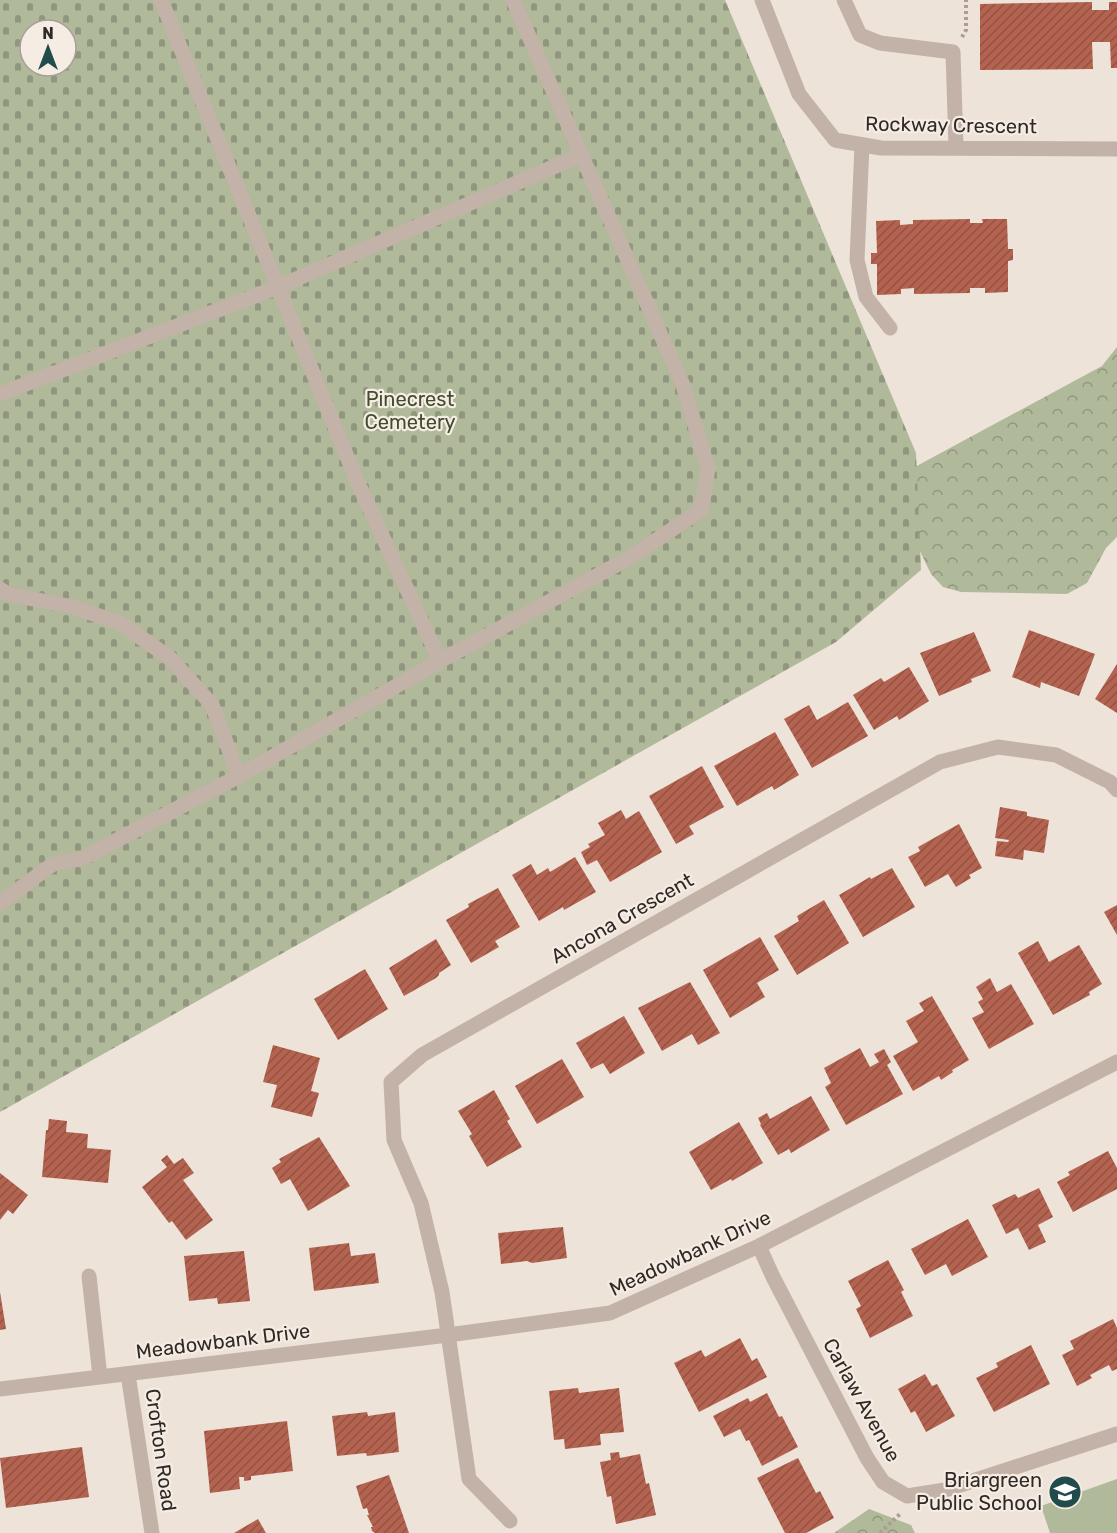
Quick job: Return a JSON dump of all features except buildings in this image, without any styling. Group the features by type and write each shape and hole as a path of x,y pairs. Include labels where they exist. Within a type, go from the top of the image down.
{"street":[{"path":"161,0 357,481 440,661"},
{"path":"0,903 53,864 83,858 239,776 440,661 631,557 701,510 708,469 683,385 513,0"},
{"name":"Rockway Crescent","path":"762,0 799,94 835,140 881,148 1117,149"},
{"path":"844,0 860,35 880,43 953,52 956,147"},
{"path":"862,145 857,260 866,297 890,328"},
{"path":"0,394 278,287 581,155"},
{"path":"0,589 8,594 73,607 120,623 170,658 212,705 239,776"},
{"name":"Ancona Crescent","path":"448,1335 442,1292 421,1203 394,1140 391,1082 422,1055 940,762 998,747 1056,755 1110,782 1117,790"},
{"name":"Meadowbank Drive","path":"0,1389 448,1335 610,1313 759,1246 1117,1062"},
{"name":"Carlaw Avenue","path":"759,1246 867,1458 883,1482 907,1497"},
{"path":"89,1276 100,1377"},
{"path":"448,1335 469,1479 510,1521"},
{"name":"Crofton Road","path":"128,1374 152,1533"},
{"path":"907,1497 945,1490 1117,1434"}],"path":[{"path":"953,52 966,30 966,0"},
{"path":"880,1533 898,1517 907,1497"}],"green space":[{"name":"Pinecrest Cemetery","path":"0,0 725,0 916,453 921,570 836,642 0,1112"},
{"path":"1117,347 1117,537 1106,548 1087,583 1067,594 961,592 943,587 931,574 901,512 913,468 1102,366"},
{"path":"1117,1479 1117,1533 1050,1533 1041,1506"},
{"path":"869,1509 911,1525 915,1533 834,1533"}],"place":[{"name":"Briargreen Public School","path":"1065,1492"}]}
